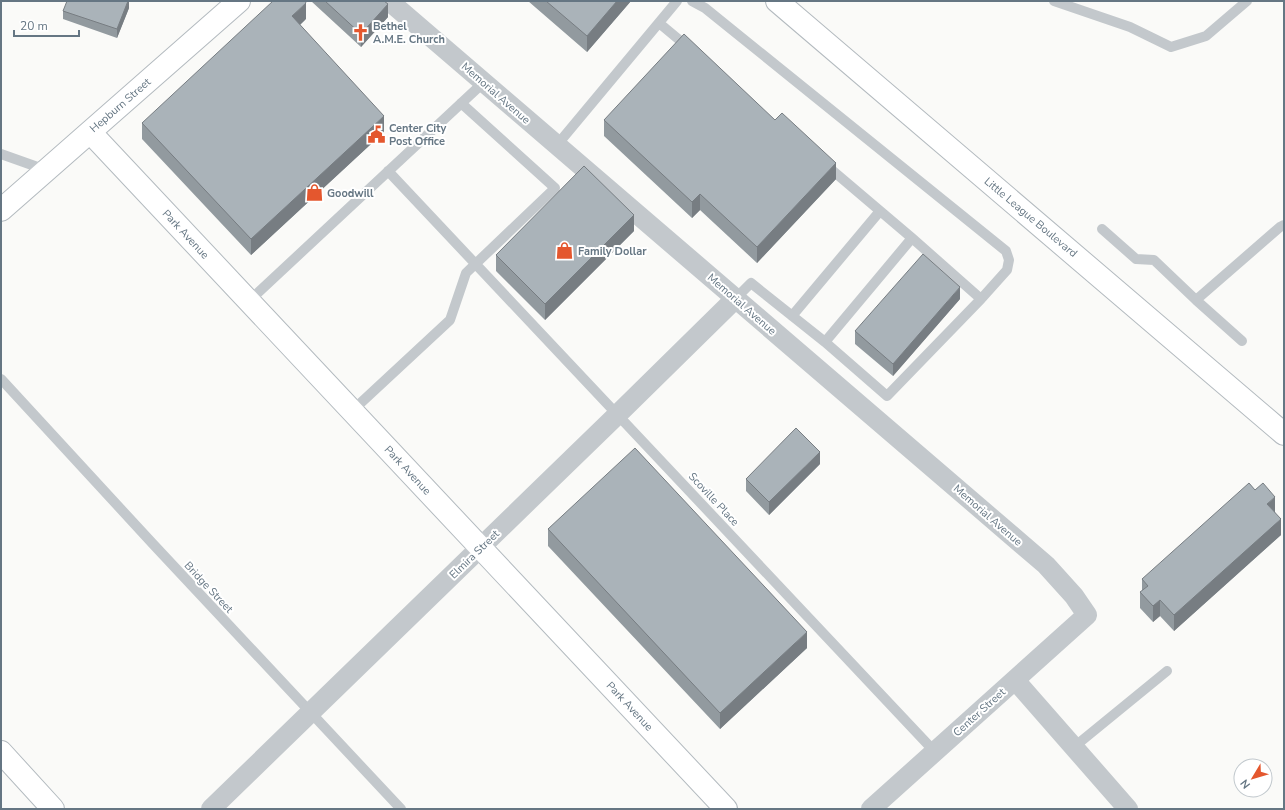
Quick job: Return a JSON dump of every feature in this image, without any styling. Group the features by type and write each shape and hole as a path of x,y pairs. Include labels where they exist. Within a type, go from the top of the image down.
{"street":[{"name":"Hepburn Street","path":"1,210 239,1"},
{"name":"Memorial Avenue","path":"389,1 1046,565 1074,596 1087,615"},
{"name":"Little League Boulevard","path":"777,1 1284,434"},
{"name":"Park Avenue","path":"90,132 726,809"},
{"name":"Elmira Street","path":"211,809 736,298"},
{"name":"Center Street","path":"871,809 1087,615"},
{"path":"1015,680 1128,809"},
{"path":"1,752 53,809"}],"lane":[{"path":"557,145 677,1"},
{"path":"692,1 705,8 1006,251 1009,260 1008,270 887,396 825,342 751,283 736,298"},
{"path":"1054,1 1130,27 1171,47 1206,36 1247,1"},
{"path":"659,23 695,54"},
{"path":"249,301 484,82"},
{"path":"352,411 450,320 466,272 555,188 461,103"},
{"path":"1,154 46,170"},
{"path":"820,160 981,299"},
{"name":"Scoville Place","path":"388,171 935,752"},
{"path":"792,316 880,211"},
{"path":"1196,300 1284,225"},
{"path":"1102,229 1136,259 1154,260 1196,300 1242,340"},
{"path":"825,342 912,238"},
{"name":"Bridge Street","path":"1,379 401,809"},
{"path":"1074,747 1167,671"}],"building":[{"path":"67,1 128,1 117,29 63,11"},
{"path":"273,1 305,1 306,3 292,16 384,116 251,239 142,123"},
{"path":"325,1 384,1 388,4 361,34"},
{"path":"546,1 617,1 587,36"},
{"path":"684,34 775,120 782,113 836,163 757,247 700,194 692,202 604,120"},
{"name":"Family Dollar","path":"584,166 634,215 545,304 496,255"},
{"path":"923,254 960,287 893,364 855,331"},
{"path":"796,428 820,452 769,502 746,479"},
{"path":"635,448 807,632 720,713 548,529"},
{"path":"1249,483 1255,490 1263,483 1275,497 1267,504 1281,519 1174,615 1160,600 1153,606 1140,592 1148,586 1142,579"}],"place":[{"name":"Bethel A.M.E. Church","path":"360,32"},
{"name":"Center City Post Office","path":"376,134"},
{"name":"Goodwill","path":"314,193"},
{"name":"Family Dollar","path":"565,251"}]}
